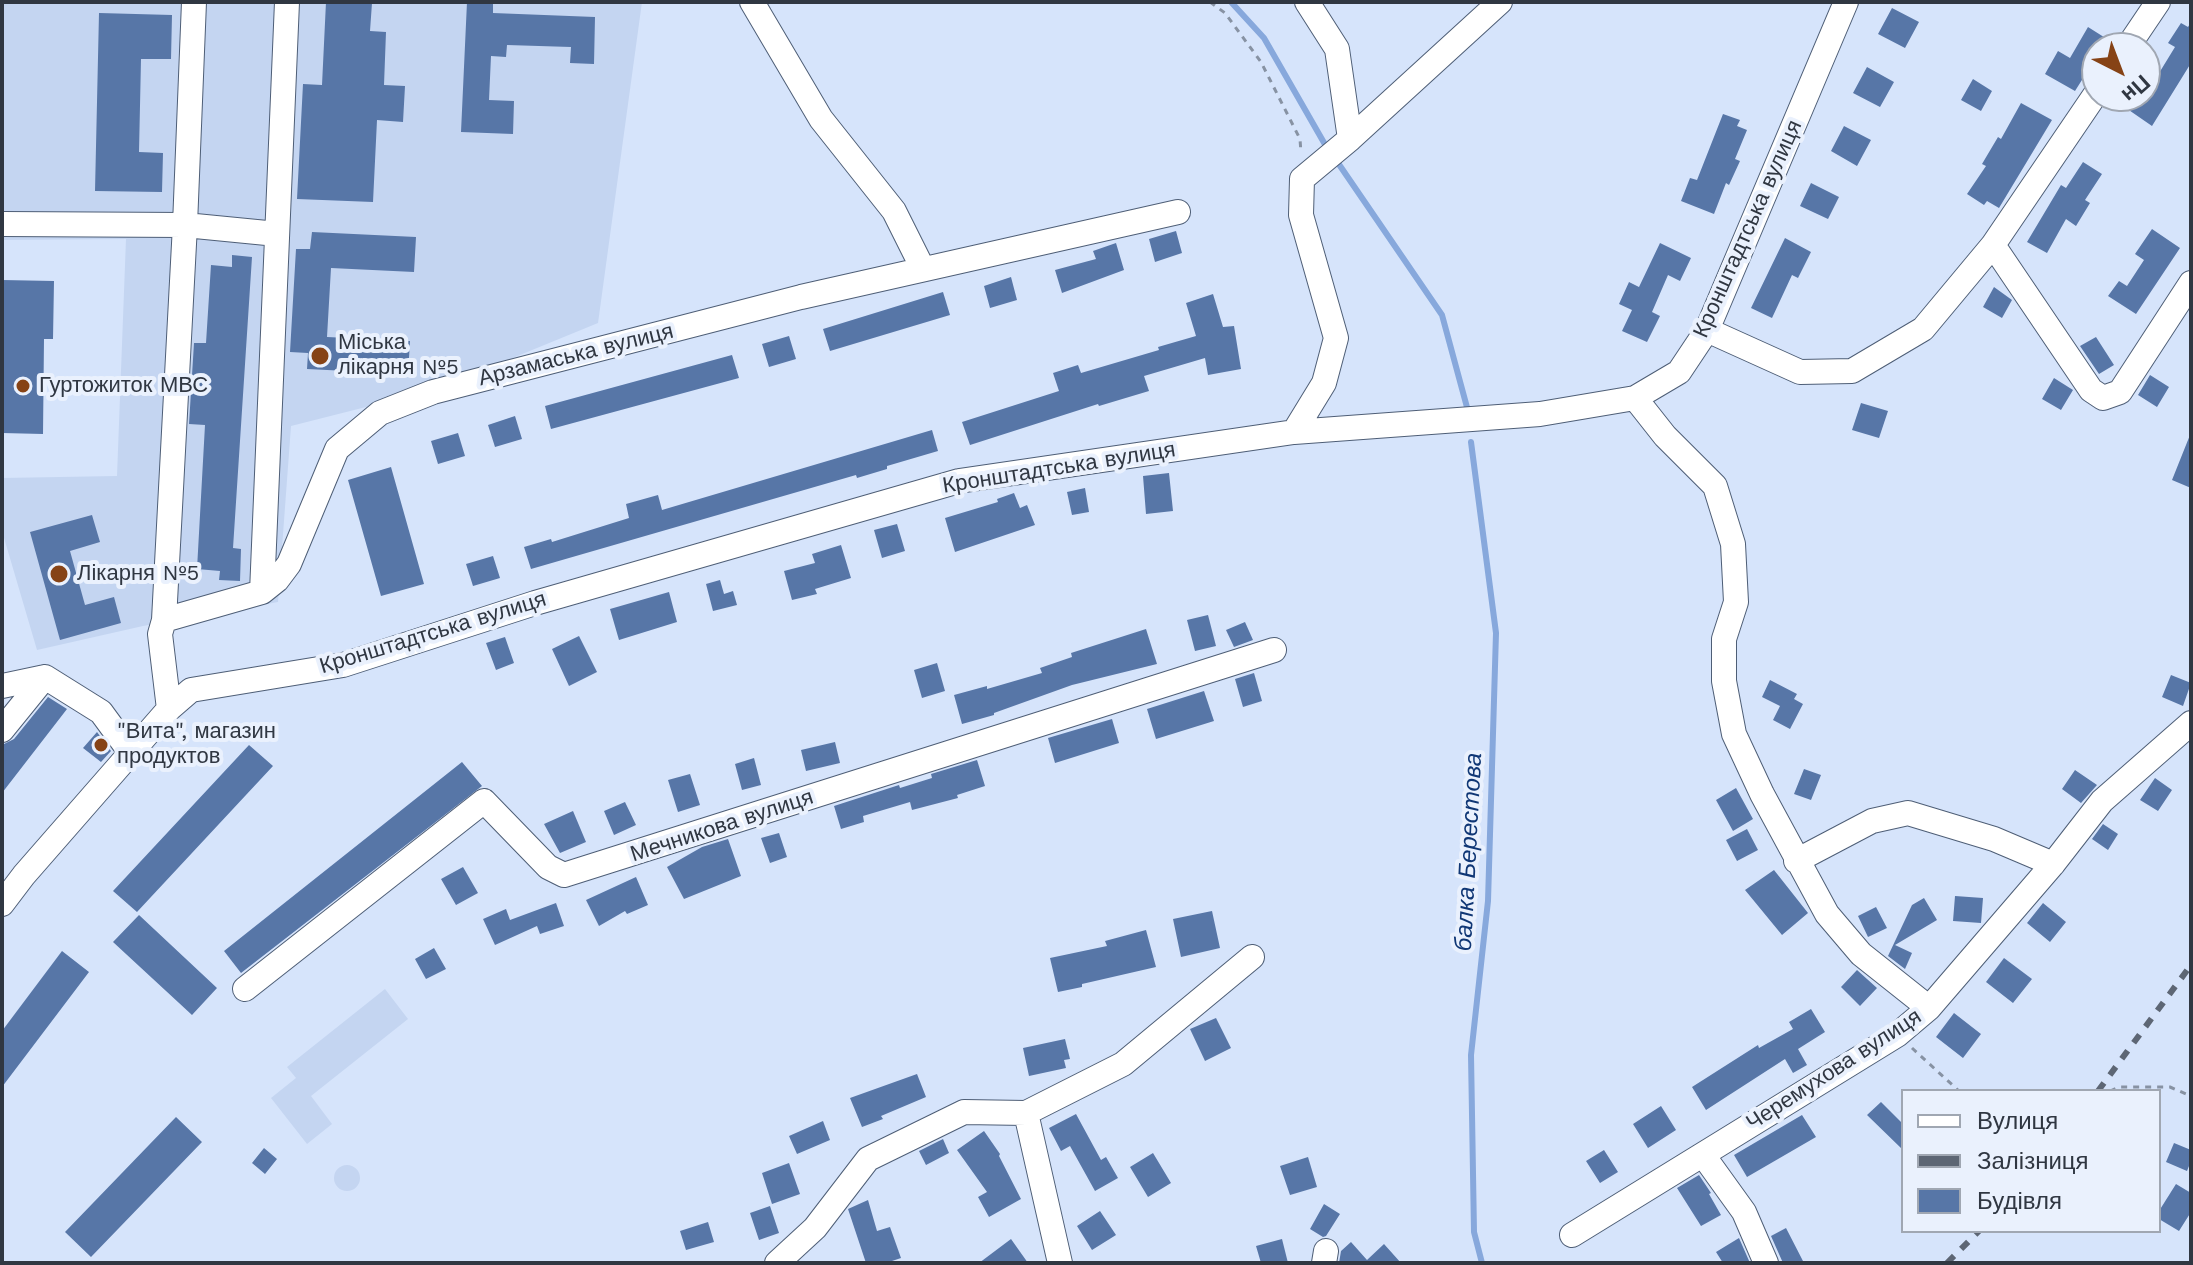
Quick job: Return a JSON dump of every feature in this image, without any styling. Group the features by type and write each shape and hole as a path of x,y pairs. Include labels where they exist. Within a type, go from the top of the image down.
{"street":[{"path":"169,709 160,634 164,620 194,2"},
{"path":"164,620 262,592 287,2"},
{"path":"752,2 821,119 894,211 923,269"},
{"path":"1307,2 1337,49 1350,139"},
{"path":"1294,432 1324,383 1336,338 1301,215 1302,179 1500,2"},
{"name":"Кронштадтська вулиця","path":"2,904 169,709 191,690 343,665 535,603 959,481 1294,432 1540,414 1635,398 1679,372 1707,330 1846,2"},
{"path":"2138,32 2158,2"},
{"path":"1707,330 1800,372 1852,371 1923,329 1993,245 2083,112"},
{"name":"Арзамаська вулиця","path":"262,592 277,580 289,564 337,449 380,413 433,392 786,300 1178,212"},
{"path":"2,224 185,225 277,234"},
{"path":"1993,245 2091,390 2103,398 2120,392 2191,283"},
{"path":"1635,398 1665,436 1715,486 1733,544 1736,602 1724,639 1724,681 1734,734 1796,861 1827,914 1861,954 1929,1008"},
{"name":"Мечникова вулиця","path":"245,989 484,801 548,867 564,875 1274,650"},
{"path":"2,686 45,677 101,712 131,753"},
{"path":"2,730 45,677"},
{"name":"Черемухова вулиця","path":"1572,1235 1897,1035 1929,1008 2053,864 2102,801 2191,723"},
{"path":"1796,861 1872,821 1908,813 1994,839 2053,864"},
{"path":"777,1263 815,1228 868,1159 964,1112 1026,1113 1123,1064 1252,957"},
{"path":"1026,1113 1060,1263"},
{"path":"1703,1155 1744,1212 1766,1263"}],"path":[{"path":"1210,2 1225,13 1261,62 1300,139 1302,179"},
{"path":"1897,1035 1957,1089"},
{"path":"2114,1089 2170,1087 2191,1096"}],"shaded area":[{"name":"Міська лікарня №5","path":"2,2 642,2 598,323 437,389 291,426 278,602 143,626 37,650 2,531 2,478 117,476 126,239 2,240"},
{"path":"385,989 408,1019 311,1096 332,1124 307,1144 271,1098 296,1078 287,1067"},
{"path":"347,1165 356,1169 360,1178 356,1187 347,1191 338,1187 334,1178 338,1169"}],"building":[{"path":"326,2 372,3 370,31 386,32 384,85 405,86 403,122 377,120 373,202 297,199 303,84 322,85"},
{"path":"467,2 493,2 493,13 595,17 594,64 570,63 571,47 507,45 506,57 491,56 489,100 514,101 513,134 461,132"},
{"path":"1892,8 1919,22 1905,48 1878,34"},
{"path":"99,13 172,15 171,59 141,59 139,152 163,153 162,192 95,191"},
{"path":"2191,22 2191,63 2161,111 2161,70 2175,47 2168,43 2181,23 2188,27"},
{"path":"2081,39 2081,81 2075,91 2045,74 2058,51 2070,58"},
{"path":"1867,67 1894,82 1880,107 1853,93"},
{"path":"1973,79 1992,91 1981,111 1961,100"},
{"path":"2021,103 2052,120 1999,208 1987,201 1984,205 1967,194 1986,166 1982,164 1998,137 2001,139"},
{"path":"2132,112 2161,112 2152,126"},
{"path":"1723,114 1740,120 1737,126 1747,130 1735,159 1740,161 1729,185 1726,183 1714,214 1681,201 1690,178 1697,180"},
{"path":"1844,126 1871,140 1857,166 1831,151"},
{"path":"2083,162 2102,174 2085,200 2090,203 2076,226 2066,219 2047,253 2027,242 2061,185 2066,188"},
{"path":"1811,183 1839,197 1828,219 1800,206"},
{"path":"2152,229 2180,248 2136,314 2108,296 2119,281 2127,286 2144,260 2135,254"},
{"path":"1176,231 1182,253 1155,262 1149,239"},
{"path":"312,232 416,237 414,272 331,268 327,337 410,341 408,374 307,369 308,353 290,352 296,249 310,249"},
{"path":"1785,238 1811,252 1798,278 1792,275 1772,318 1751,308"},
{"path":"1116,243 1124,270 1062,293 1055,270 1096,259 1093,251"},
{"path":"1660,243 1691,258 1680,281 1668,275 1652,312 1660,316 1647,342 1622,331 1632,310 1619,304 1629,282 1639,287"},
{"path":"232,255 252,257 233,548 241,549 240,581 219,580 220,571 197,569 205,425 189,424 194,343 206,343 211,265 232,267"},
{"path":"1011,277 1017,300 990,308 984,286"},
{"name":"Гуртожиток МВС","path":"2,280 54,281 53,339 44,339 43,434 2,433"},
{"path":"1994,287 2012,300 2002,318 1983,307"},
{"path":"943,292 950,315 830,351 823,329"},
{"path":"1213,294 1223,327 1234,326 1241,369 1208,375 1205,358 1144,376 1149,391 970,445 962,422 1059,391 1053,373 1078,365 1081,373 1196,336 1186,303"},
{"path":"789,336 796,359 769,367 762,344"},
{"path":"2096,337 2114,365 2099,374 2080,346"},
{"path":"732,355 739,378 551,429 545,406"},
{"path":"2150,375 2169,387 2157,407 2138,395"},
{"path":"2054,378 2073,390 2061,410 2042,399"},
{"path":"1861,403 1888,411 1879,438 1852,430"},
{"path":"515,416 522,439 495,447 488,425"},
{"path":"932,430 938,451 857,478 856,475 531,569 524,547 551,539 552,542 629,518 626,504 658,495 662,510"},
{"path":"458,433 465,456 438,464 431,441"},
{"path":"2191,435 2191,488 2172,480"},
{"path":"391,467 424,584 381,596 348,480"},
{"path":"1169,473 1173,511 1146,514 1143,476"},
{"path":"1085,488 1089,512 1072,515 1067,492"},
{"path":"1014,493 1020,508 1027,505 1035,525 955,552 945,518 998,502 997,499"},
{"name":"Лікарня №5","path":"92,515 100,542 70,551 85,605 114,597 121,623 60,640 30,532"},
{"path":"897,524 905,551 882,558 874,530"},
{"path":"841,545 851,578 815,589 817,594 792,600 784,571 815,563 812,554"},
{"path":"493,556 500,578 473,586 466,564"},
{"path":"720,580 724,594 733,591 737,605 713,611 706,584"},
{"path":"669,592 677,622 619,640 610,609"},
{"path":"1208,615 1216,646 1195,651 1187,620"},
{"path":"1245,622 1253,640 1234,647 1226,630"},
{"path":"1146,629 1157,664 1072,685 962,724 954,695 1042,673 1040,668 1072,657 1071,653"},
{"path":"579,636 597,672 569,686 552,649"},
{"path":"505,637 514,663 496,670 486,643"},
{"path":"937,663 945,691 922,698 914,670"},
{"path":"1254,673 1262,701 1243,707 1235,679"},
{"path":"2171,675 2191,683 2183,706 2162,697"},
{"path":"1770,680 1797,694 1794,699 1803,704 1790,729 1773,720 1780,706 1762,697"},
{"path":"1204,691 1214,721 1156,739 1147,709"},
{"path":"48,697 67,709 2,793 2,745 14,739"},
{"path":"1112,719 1119,743 1055,763 1048,738"},
{"name":"\"Вита\", магазин продуктов","path":"97,732 111,751 101,762 83,748"},
{"path":"835,742 840,763 806,771 801,750"},
{"path":"249,745 273,766 137,912 113,891"},
{"path":"754,758 761,785 742,790 735,764"},
{"path":"977,760 985,786 957,795 958,798 912,810 910,802 863,816 864,822 841,829 834,806 932,778 931,774"},
{"path":"462,762 482,786 241,973 224,951"},
{"path":"1804,769 1821,775 1811,800 1794,794"},
{"path":"2075,770 2097,785 2081,803 2062,789"},
{"path":"690,774 700,805 678,812 668,780"},
{"path":"2155,778 2172,790 2158,811 2140,800"},
{"path":"1736,788 1753,819 1733,831 1716,800"},
{"path":"625,802 636,825 614,835 604,811"},
{"path":"573,811 586,842 560,853 544,824"},
{"path":"2103,824 2118,834 2108,850 2092,839"},
{"path":"1747,829 1758,850 1737,861 1726,840"},
{"path":"779,833 787,857 770,863 761,838"},
{"path":"728,839 741,876 684,899 667,867 702,847"},
{"path":"463,867 478,893 456,905 441,879"},
{"path":"1774,870 1808,913 1782,935 1745,890"},
{"path":"636,877 648,905 627,914 625,911 599,926 586,900"},
{"path":"1955,896 1983,898 1981,923 1953,921"},
{"path":"1924,898 1937,920 1895,945 1912,953 1905,969 1888,956 1912,905"},
{"path":"556,903 564,926 540,934 537,926 495,945 483,919 506,909 510,920"},
{"path":"2043,903 2066,922 2050,942 2027,923"},
{"path":"1876,907 1887,928 1868,937 1858,916"},
{"path":"1212,911 1220,948 1181,957 1173,919"},
{"path":"139,915 217,988 192,1015 113,942"},
{"path":"1146,930 1156,967 1058,992 1050,958 1107,946 1105,941"},
{"path":"434,948 446,969 426,979 415,959"},
{"path":"62,951 89,972 2,1087 2,1031"},
{"path":"2004,958 2032,979 2013,1003 1986,982"},
{"path":"1857,970 1877,988 1860,1006 1841,987"},
{"path":"1811,1009 1825,1032 1798,1049 1807,1065 1793,1073 1785,1059 1706,1110 1692,1087 1758,1045 1759,1048 1793,1029 1789,1022"},
{"path":"1954,1013 1981,1034 1963,1058 1936,1037"},
{"path":"1216,1018 1231,1048 1205,1061 1190,1029"},
{"path":"1065,1039 1070,1059 1064,1060 1066,1068 1029,1076 1023,1048"},
{"path":"917,1074 926,1097 862,1127 850,1098"},
{"path":"1881,1102 1901,1122 1901,1148 1867,1115"},
{"path":"1661,1106 1676,1130 1648,1148 1633,1124"},
{"path":"1076,1114 1101,1160 1106,1157 1118,1178 1095,1191 1070,1146 1061,1151 1049,1128"},
{"path":"1802,1115 1816,1137 1747,1177 1734,1155"},
{"path":"176,1117 202,1142 91,1257 65,1232"},
{"path":"823,1121 830,1140 797,1154 789,1136"},
{"path":"984,1131 1000,1154 1021,1199 989,1217 978,1197 987,1192 957,1150"},
{"path":"943,1139 949,1153 926,1165 919,1151"},
{"path":"2174,1143 2191,1150 2187,1171 2166,1162"},
{"path":"264,1148 277,1159 265,1174 252,1163"},
{"path":"1604,1150 1618,1172 1600,1183 1586,1161"},
{"path":"1153,1153 1171,1183 1148,1197 1130,1167"},
{"path":"1308,1157 1317,1187 1290,1195 1280,1166"},
{"path":"789,1163 800,1194 772,1204 762,1173"},
{"path":"1699,1175 1721,1215 1701,1226 1677,1188"},
{"path":"2176,1184 2191,1193 2191,1212 2179,1231 2161,1220 2161,1208"},
{"path":"868,1200 877,1231 890,1227 901,1258 886,1263 866,1263 848,1209"},
{"path":"1324,1204 1340,1214 1323,1237 1310,1229"},
{"path":"770,1206 779,1233 759,1240 750,1213"},
{"path":"1100,1211 1116,1235 1092,1250 1077,1226"},
{"path":"708,1222 714,1242 686,1250 680,1231"},
{"path":"1786,1228 1804,1263 1783,1263 1771,1236"},
{"path":"1739,1238 1750,1263 1723,1263 1716,1252"},
{"path":"1011,1239 1028,1263 979,1263"},
{"path":"1282,1239 1288,1263 1261,1263 1256,1246"},
{"path":"1351,1242 1367,1260 1384,1244 1401,1263 1339,1263 1341,1251"}],"waterway":[{"name":"балка Берестова","path":"1231,2 1264,38 1327,148"},
{"name":"балка Берестова","path":"1336,160 1442,315 1468,411"},
{"name":"балка Берестова","path":"1471,442 1496,633 1488,901 1471,1055 1474,1232 1482,1263"}],"railway":[{"path":"2099,1089 2191,965"},
{"path":"1947,1263 1977,1233"}],"place":[{"name":"Міська лікарня №5","path":"320,356"},
{"name":"Гуртожиток МВС","path":"23,386"},
{"name":"Лікарня №5","path":"59,574"},
{"name":"\"Вита\", магазин продуктов","path":"101,745"}]}
